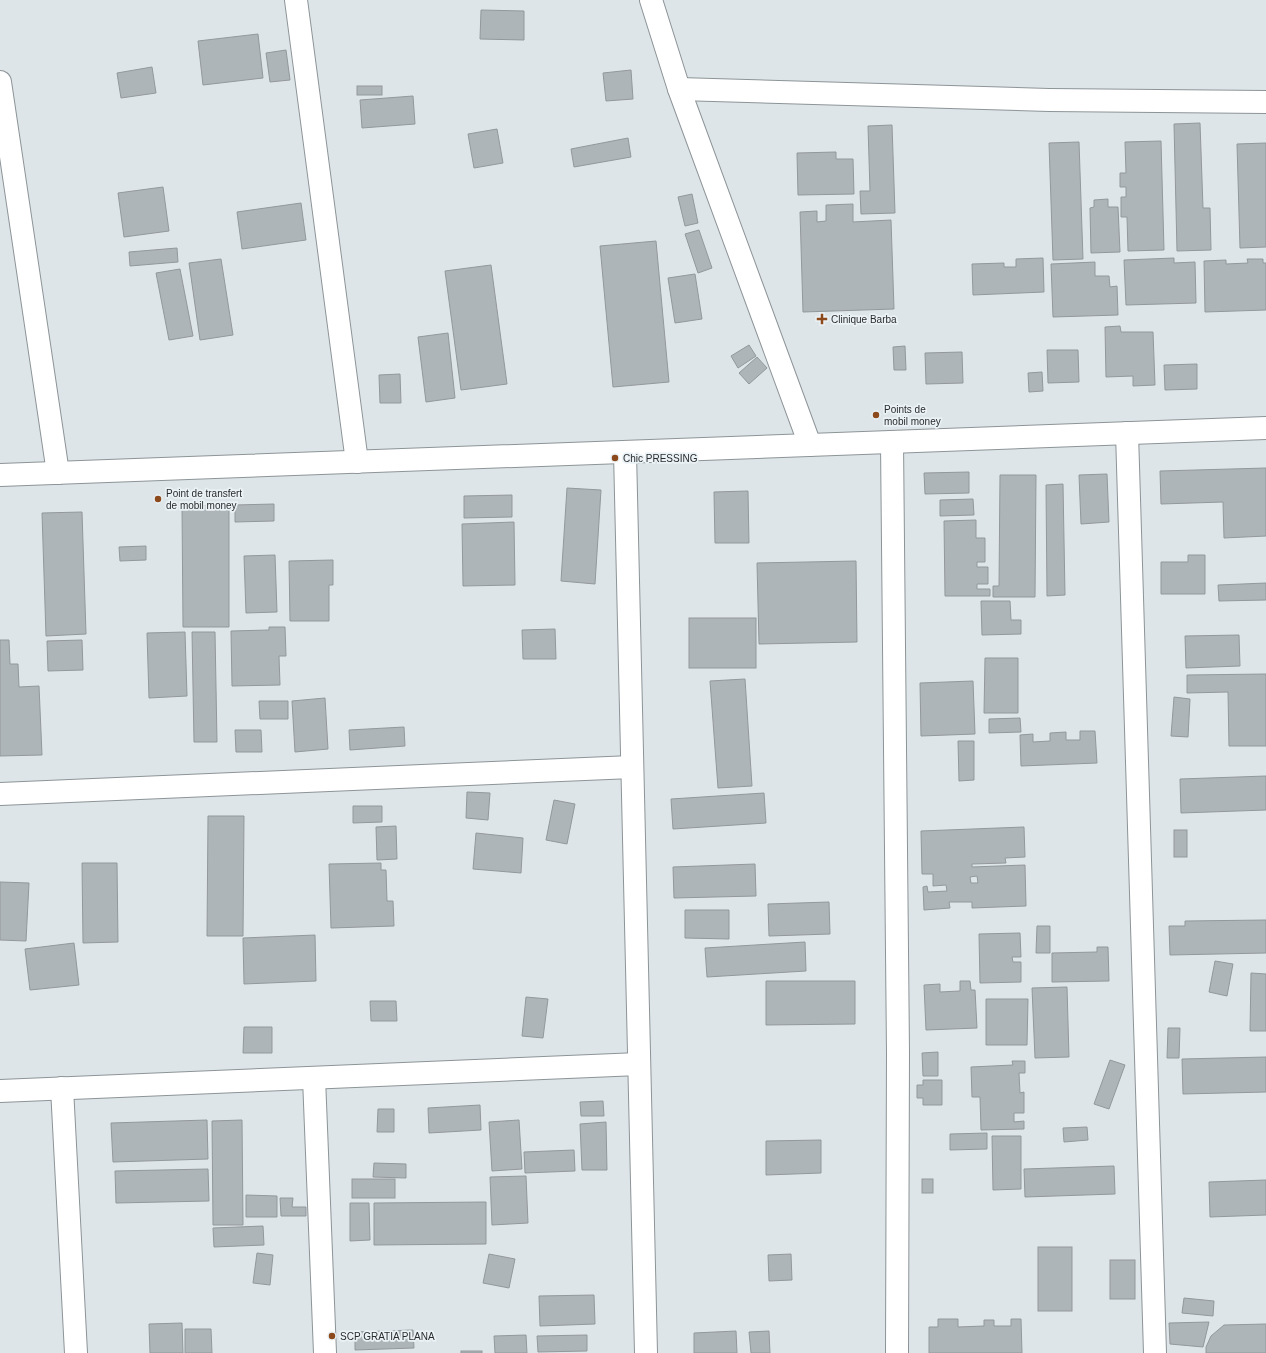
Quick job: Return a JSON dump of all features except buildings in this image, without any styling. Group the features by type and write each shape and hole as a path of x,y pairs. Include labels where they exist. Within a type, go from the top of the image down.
{"street":[{"path":"296,0 357,462"},
{"path":"651,0 679,89 810,445"},
{"path":"0,82 58,473"},
{"path":"679,89 1049,100 1266,102"},
{"path":"0,476 1266,428"},
{"path":"1127,433 1155,1353"},
{"path":"892,442 898,1045 897,1353"},
{"path":"625,452 646,1353"},
{"path":"0,794 632,767"},
{"path":"0,1091 639,1064"},
{"path":"314,1078 324,1353"},
{"path":"62,1088 76,1353"}],"place":[{"name":"Clinique Barba","path":"822,319"},
{"name":"Points de mobil money","path":"876,415"},
{"name":"Chic PRESSING","path":"615,458"},
{"name":"Point de transfert de mobil money","path":"158,499"},
{"name":"SCP GRATIA PLANA","path":"332,1336"}]}
